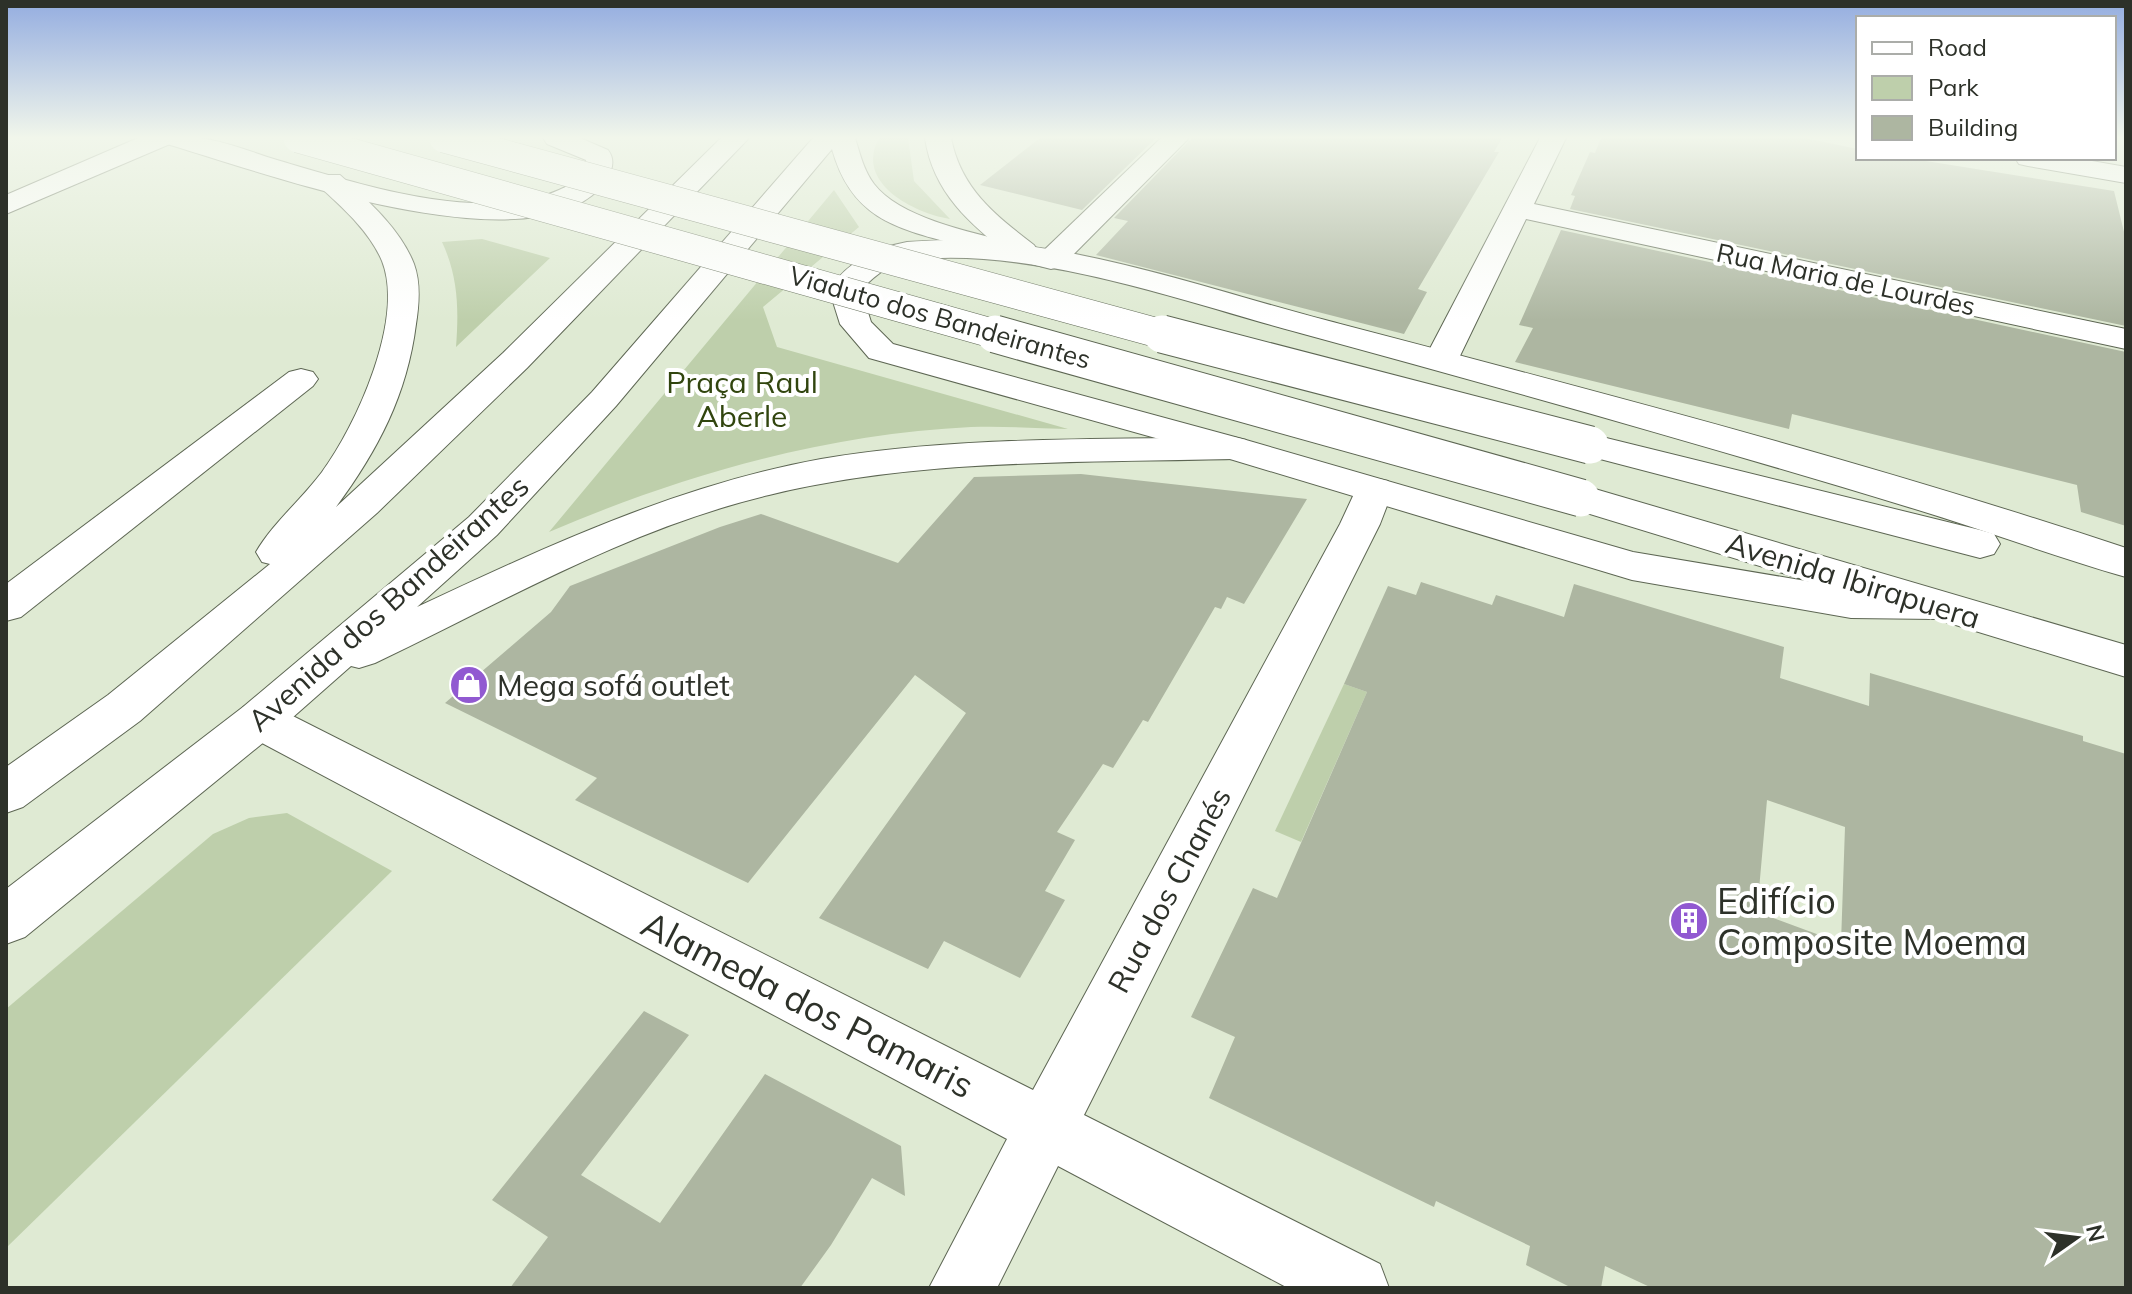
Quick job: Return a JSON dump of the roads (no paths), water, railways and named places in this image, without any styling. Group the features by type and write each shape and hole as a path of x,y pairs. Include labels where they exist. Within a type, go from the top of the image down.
{"main road":[{"path":"124,709 300,527 367,434 393,359 402,314 402,275 372,220 349,198"},
{"path":"402,198 454,211 524,211 563,198"},
{"name":"Viaduto dos Bandeirantes","path":"513,198 1581,498"},
{"name":"Viaduto dos Bandeirantes","path":"666,198 1218,349 1590,445"},
{"path":"6,793 124,709 379,492 541,338 677,198"},
{"name":"Avenida dos Bandeirantes","path":"6,920 259,720 483,526 604,399 775,198"},
{"path":"871,198 886,213 906,222 1441,360 1835,472 2126,563"},
{"path":"964,198 1037,255"},
{"path":"1104,198 1037,255 927,250 900,253 865,267 845,289 846,307 863,335 881,351 1233,448 1632,566 1851,603 1933,605"},
{"path":"1441,360 1524,198"},
{"name":"Rua Maria de Lourdes","path":"1519,209 2126,339"},
{"path":"12,595 301,379"},
{"name":"Avenida Ibirapuera","path":"1590,445 2126,581"},
{"path":"317,671 596,540 762,484 940,455 1233,448"},
{"name":"Rua dos Chanés","path":"962,1288 1353,538 1374,490"},
{"name":"Avenida Ibirapuera","path":"1581,498 2126,661"},
{"name":"Alameda dos Pamaris","path":"259,720 1356,1288"}],"place":[{"name":"Mega sofá outlet","path":"469,685"},
{"name":"Edifício Composite Moema","path":"1689,921"}],"park label":[{"name":"Praça Raul Aberle","path":"742,399"}]}
